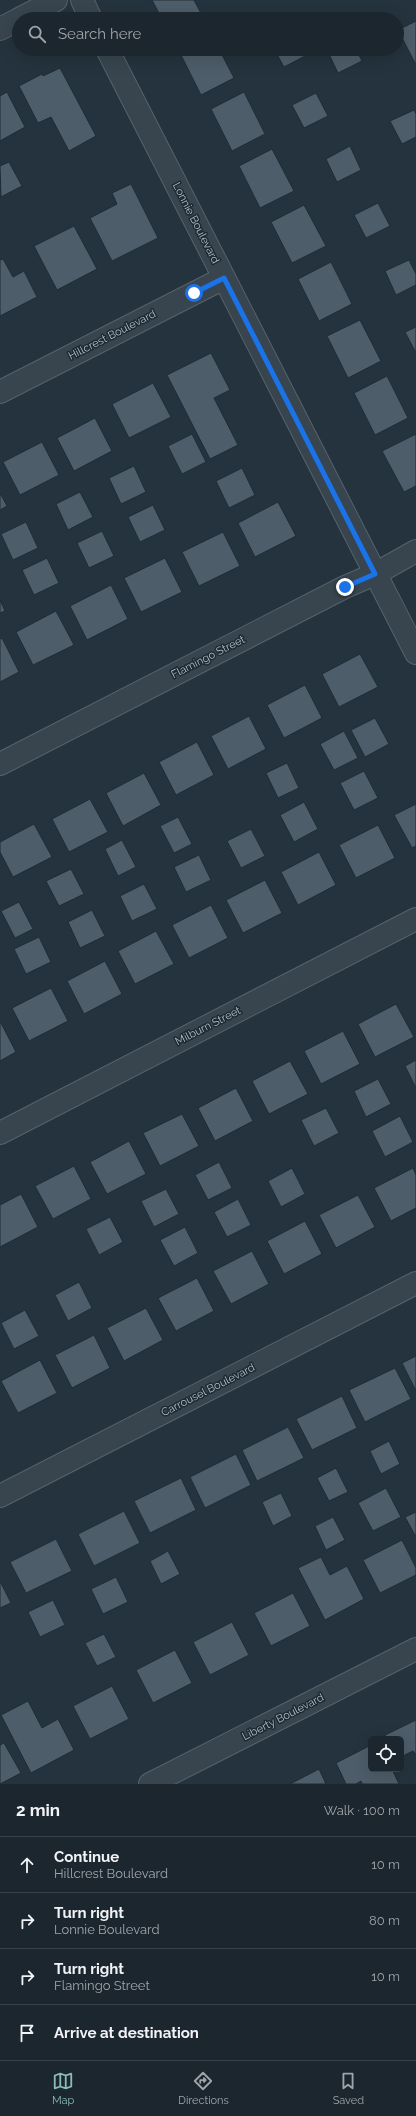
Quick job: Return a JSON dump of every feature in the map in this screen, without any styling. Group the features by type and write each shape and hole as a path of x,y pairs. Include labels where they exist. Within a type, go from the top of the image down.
{"street":[{"path":"33,12 56,0"},
{"path":"82,0 88,12"},
{"path":"0,29 12,23"},
{"name":"Lonnie Boulevard","path":"111,56 416,653"},
{"name":"Hillcrest Boulevard","path":"0,392 224,278"},
{"name":"Flamingo Street","path":"0,764 345,587 375,574 416,551"},
{"name":"Milburn Street","path":"0,1133 416,919"},
{"name":"Carrousel Boulevard","path":"0,1496 416,1283"},
{"name":"Liberty Boulevard","path":"150,1784 416,1649"}],"building":[{"path":"152,0 194,0 200,12 158,12"},
{"path":"416,21 416,65 404,42 404,27"},
{"path":"182,56 223,56 234,78 201,95"},
{"path":"278,56 305,56 284,67"},
{"path":"330,56 360,56 362,61 338,73"},
{"path":"60,68 96,136 69,151 51,117 38,123 19,86 42,74 43,76"},
{"path":"7,92 25,127 0,141 0,96"},
{"path":"244,92 265,134 232,151 211,109"},
{"path":"316,93 328,116 304,128 292,105"},
{"path":"414,110 416,114 416,137 402,144 390,121"},
{"path":"350,146 361,170 337,182 326,159"},
{"path":"272,149 294,191 260,208 239,166"},
{"path":"9,162 22,186 1,197 0,166"},
{"path":"131,184 158,238 112,261 90,218 117,204 112,193"},
{"path":"378,203 390,226 366,238 354,215"},
{"path":"304,205 326,246 292,263 271,222"},
{"path":"74,226 97,269 57,290 34,246"},
{"path":"3,259 13,277 24,271 37,297 0,316 0,260"},
{"path":"409,260 416,274 416,285 396,295 385,271"},
{"path":"331,262 352,304 319,321 298,279"},
{"path":"360,320 381,361 348,378 327,336"},
{"path":"416,327 416,353 405,332"},
{"path":"211,353 230,390 214,398 238,445 210,459 167,375"},
{"path":"387,376 408,418 375,435 354,393"},
{"path":"153,383 171,417 129,438 112,404"},
{"path":"95,418 112,451 74,471 57,438"},
{"path":"192,434 206,462 182,474 168,446"},
{"path":"416,434 416,486 404,492 382,451"},
{"path":"42,442 59,475 20,495 3,462"},
{"path":"134,466 146,492 121,504 109,478"},
{"path":"242,468 255,495 229,508 216,481"},
{"path":"80,492 93,517 68,530 56,504"},
{"path":"0,493 7,506 0,510"},
{"path":"278,502 296,536 255,557 238,523"},
{"path":"153,505 165,530 140,542 128,517"},
{"path":"26,522 38,548 13,560 1,534"},
{"path":"102,531 114,556 89,568 77,543"},
{"path":"223,532 240,566 199,586 182,552"},
{"path":"47,558 59,583 34,595 22,570"},
{"path":"165,558 182,592 141,612 124,578"},
{"path":"111,585 128,619 87,640 70,606"},
{"path":"0,600 5,611 0,613"},
{"path":"56,611 74,645 33,665 16,632"},
{"path":"2,638 19,672 0,682 0,639"},
{"path":"360,654 378,687 339,707 322,674"},
{"path":"305,685 322,718 284,738 267,705"},
{"path":"249,716 266,749 228,769 211,736"},
{"path":"375,718 389,744 365,757 351,730"},
{"path":"344,731 358,758 334,770 320,744"},
{"path":"197,742 214,775 176,795 159,762"},
{"path":"287,763 299,788 278,798 266,773"},
{"path":"364,771 378,798 354,810 340,783"},
{"path":"144,773 161,805 123,826 106,793"},
{"path":"90,799 108,832 69,852 52,819"},
{"path":"304,802 318,829 294,842 280,815"},
{"path":"416,804 416,846 412,848 394,815"},
{"path":"178,817 192,844 174,853 160,826"},
{"path":"34,824 52,857 13,877 0,852 0,842"},
{"path":"378,825 395,858 356,878 339,845"},
{"path":"251,829 265,856 241,868 227,841"},
{"path":"122,840 136,867 118,876 105,849"},
{"path":"319,852 336,885 298,905 281,872"},
{"path":"199,855 211,880 186,892 174,867"},
{"path":"71,869 84,894 59,906 46,881"},
{"path":"265,880 282,913 243,933 226,900"},
{"path":"144,884 157,909 132,921 120,896"},
{"path":"19,902 33,929 15,938 1,911"},
{"path":"211,905 228,938 189,958 172,925"},
{"path":"92,910 105,936 80,948 68,922"},
{"path":"156,931 174,964 135,984 118,951"},
{"path":"39,937 51,962 26,974 14,949"},
{"path":"105,961 122,994 84,1014 67,981"},
{"path":"51,988 68,1021 29,1041 12,1008"},
{"path":"396,1004 414,1037 375,1057 358,1024"},
{"path":"0,1021 16,1052 0,1061"},
{"path":"343,1031 360,1064 321,1084 304,1051"},
{"path":"416,1060 416,1088 405,1066"},
{"path":"290,1061 308,1094 269,1114 252,1081"},
{"path":"378,1079 391,1104 366,1117 354,1091"},
{"path":"236,1088 253,1121 215,1141 198,1108"},
{"path":"326,1108 339,1133 314,1146 301,1120"},
{"path":"182,1114 199,1146 160,1166 143,1133"},
{"path":"400,1116 413,1142 385,1157 372,1131"},
{"path":"129,1141 146,1174 107,1194 90,1162"},
{"path":"219,1162 232,1188 208,1200 195,1175"},
{"path":"74,1166 91,1199 53,1219 35,1186"},
{"path":"292,1168 305,1194 281,1207 268,1181"},
{"path":"413,1168 416,1175 416,1208 391,1221 374,1188"},
{"path":"166,1189 179,1214 154,1227 141,1201"},
{"path":"21,1194 38,1227 0,1247 0,1205"},
{"path":"358,1195 375,1227 336,1248 319,1215"},
{"path":"238,1199 251,1225 227,1237 214,1212"},
{"path":"110,1217 123,1242 99,1255 86,1229"},
{"path":"305,1221 322,1254 284,1274 267,1241"},
{"path":"185,1227 198,1253 174,1266 160,1240"},
{"path":"252,1251 269,1284 231,1304 213,1271"},
{"path":"197,1278 214,1311 176,1331 158,1298"},
{"path":"79,1282 92,1308 68,1321 55,1295"},
{"path":"146,1308 163,1340 124,1361 107,1328"},
{"path":"25,1310 39,1336 14,1349 1,1323"},
{"path":"94,1335 110,1368 72,1388 55,1355"},
{"path":"416,1356 416,1391 402,1363"},
{"path":"40,1360 57,1393 18,1413 1,1381"},
{"path":"395,1368 411,1399 365,1422 349,1390"},
{"path":"342,1396 357,1428 312,1450 296,1419"},
{"path":"288,1427 304,1458 257,1481 242,1450"},
{"path":"389,1441 400,1464 381,1474 370,1451"},
{"path":"236,1454 251,1485 205,1508 190,1477"},
{"path":"336,1468 348,1492 329,1501 317,1478"},
{"path":"181,1478 196,1510 150,1533 134,1501"},
{"path":"386,1488 401,1517 373,1531 358,1503"},
{"path":"281,1493 292,1516 273,1526 262,1502"},
{"path":"124,1511 140,1543 94,1566 78,1534"},
{"path":"416,1512 416,1537 405,1517"},
{"path":"333,1517 345,1540 326,1550 315,1526"},
{"path":"56,1539 72,1571 26,1593 10,1562"},
{"path":"402,1540 416,1568 416,1575 380,1593 363,1560"},
{"path":"168,1551 180,1574 161,1584 150,1561"},
{"path":"321,1557 330,1575 347,1566 364,1599 325,1620 298,1568"},
{"path":"116,1577 128,1602 103,1614 91,1589"},
{"path":"0,1581 11,1603 0,1608"},
{"path":"293,1593 310,1626 271,1646 254,1613"},
{"path":"53,1600 65,1625 40,1637 28,1612"},
{"path":"232,1622 249,1655 210,1675 193,1642"},
{"path":"104,1634 116,1657 97,1666 85,1643"},
{"path":"175,1650 192,1683 153,1703 136,1670"},
{"path":"112,1686 129,1719 90,1739 73,1706"},
{"path":"28,1701 42,1728 58,1719 74,1750 31,1773 1,1715"},
{"path":"416,1720 416,1755 413,1751 404,1756 404,1736 385,1735"},
{"path":"4,1743 21,1773 0,1784 0,1745"},
{"path":"368,1747 368,1772 393,1772 399,1784 362,1784 361,1781 356,1784 346,1784 336,1763"},
{"path":"319,1769 326,1784 290,1784"}],"route":[{"path":"194,293 224,278 375,574 345,587"}]}
